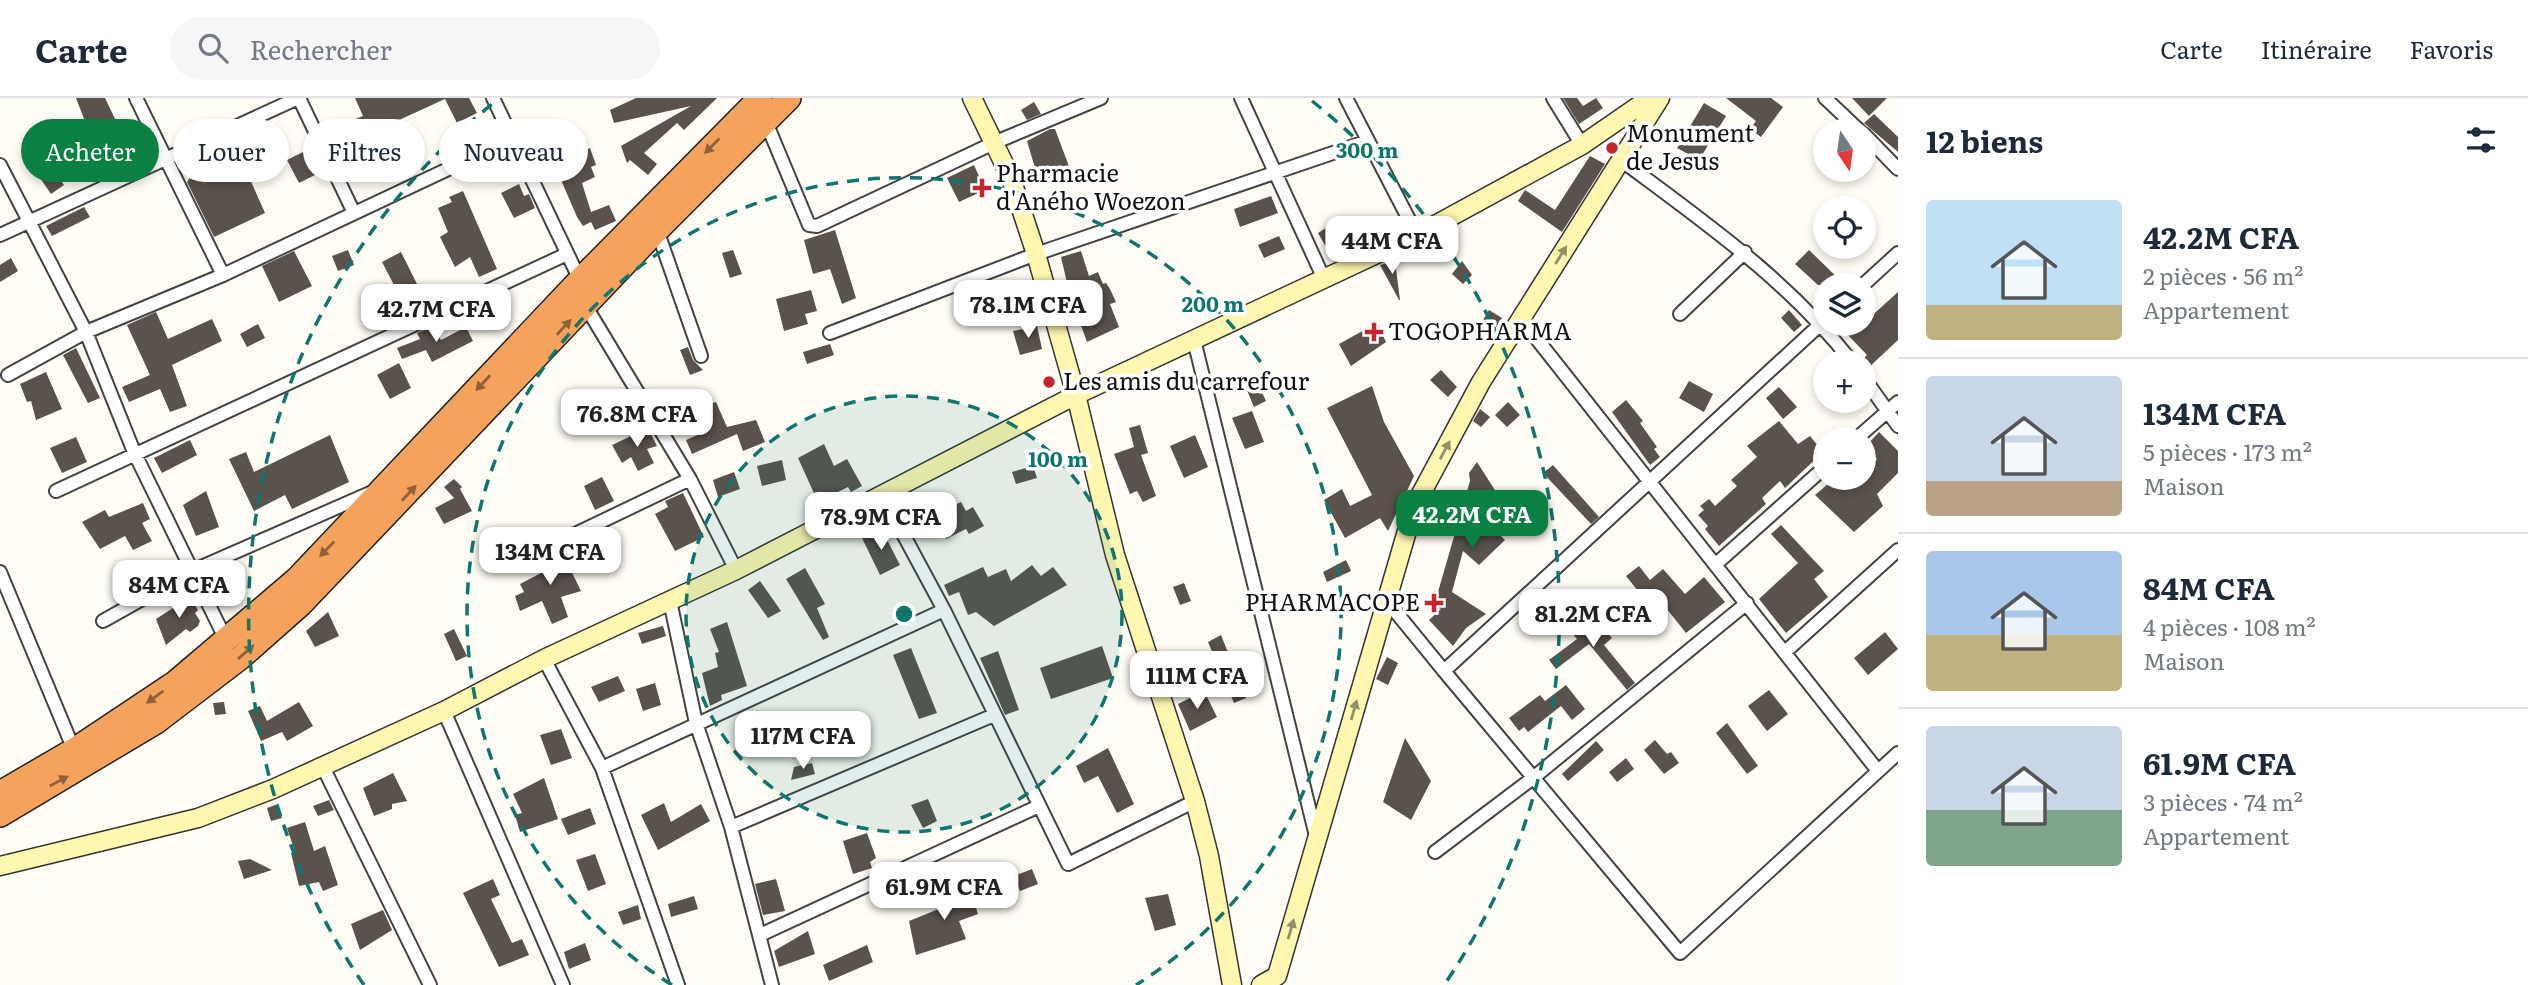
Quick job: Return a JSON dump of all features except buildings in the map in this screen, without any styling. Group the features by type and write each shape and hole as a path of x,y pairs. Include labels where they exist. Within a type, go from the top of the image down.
{"highway":[{"path":"0,793 75,750 165,690 297,579 580,280 760,98"},
{"path":"0,815 156,722 240,658 330,577 585,305 789,98"}],"street":[{"path":"136,98 223,275"},
{"path":"0,235 299,98 354,213"},
{"path":"493,98 503,119"},
{"path":"972,98 996,142 1036,254 1076,395 1115,555 1195,801 1209,856 1232,985"},
{"path":"766,122 809,225 813,226 996,142 1101,98"},
{"path":"1241,98 1324,279"},
{"path":"1346,98 1417,235"},
{"path":"1553,98 1581,145"},
{"path":"0,866 198,818 323,767 544,659 736,570 881,493 1076,395 1417,235 1581,145 1650,98"},
{"path":"1261,985 1277,976 1414,507 1481,382 1660,98"},
{"path":"1825,98 1847,119"},
{"path":"830,333 1036,254 1368,141"},
{"path":"1876,147 1898,169"},
{"path":"1621,160 1745,252 1813,312"},
{"path":"0,164 86,332 134,452 226,640"},
{"path":"8,375 86,332 223,275 439,173"},
{"path":"533,182 580,280"},
{"path":"657,230 701,356"},
{"path":"1680,314 1745,252"},
{"path":"1876,273 1898,253"},
{"path":"56,491 134,452 567,254"},
{"path":"585,305 690,479 736,570"},
{"path":"1521,319 1878,771"},
{"path":"1444,671 1813,330"},
{"path":"1194,340 1317,839"},
{"path":"1876,390 1893,406 1898,426"},
{"path":"1869,427 1893,406"},
{"path":"1716,564 1813,478"},
{"path":"569,537 690,479"},
{"path":"103,621 192,571 384,487"},
{"path":"881,493 944,610 1068,864 1195,801"},
{"path":"1785,652 1898,550"},
{"path":"0,572 75,750"},
{"path":"1386,600 1680,953 1898,753"},
{"path":"670,601 696,723 731,827 772,985"},
{"path":"1435,852 1534,778 1747,603"},
{"path":"602,768 944,610"},
{"path":"544,659 602,768 678,985"},
{"path":"444,710 563,985"},
{"path":"731,827 994,715"},
{"path":"323,767 430,985"},
{"path":"760,935 1039,806"}],"place":[{"name":"Monument de Jesus","path":"1612,148"},
{"name":"Pharmacie d'Aného Woezon","path":"982,188"},
{"name":"TOGOPHARMA","path":"1374,332"},
{"name":"Les amis du carrefour","path":"1049,382"},
{"name":"PHARMACOPE","path":"1434,603"}]}
